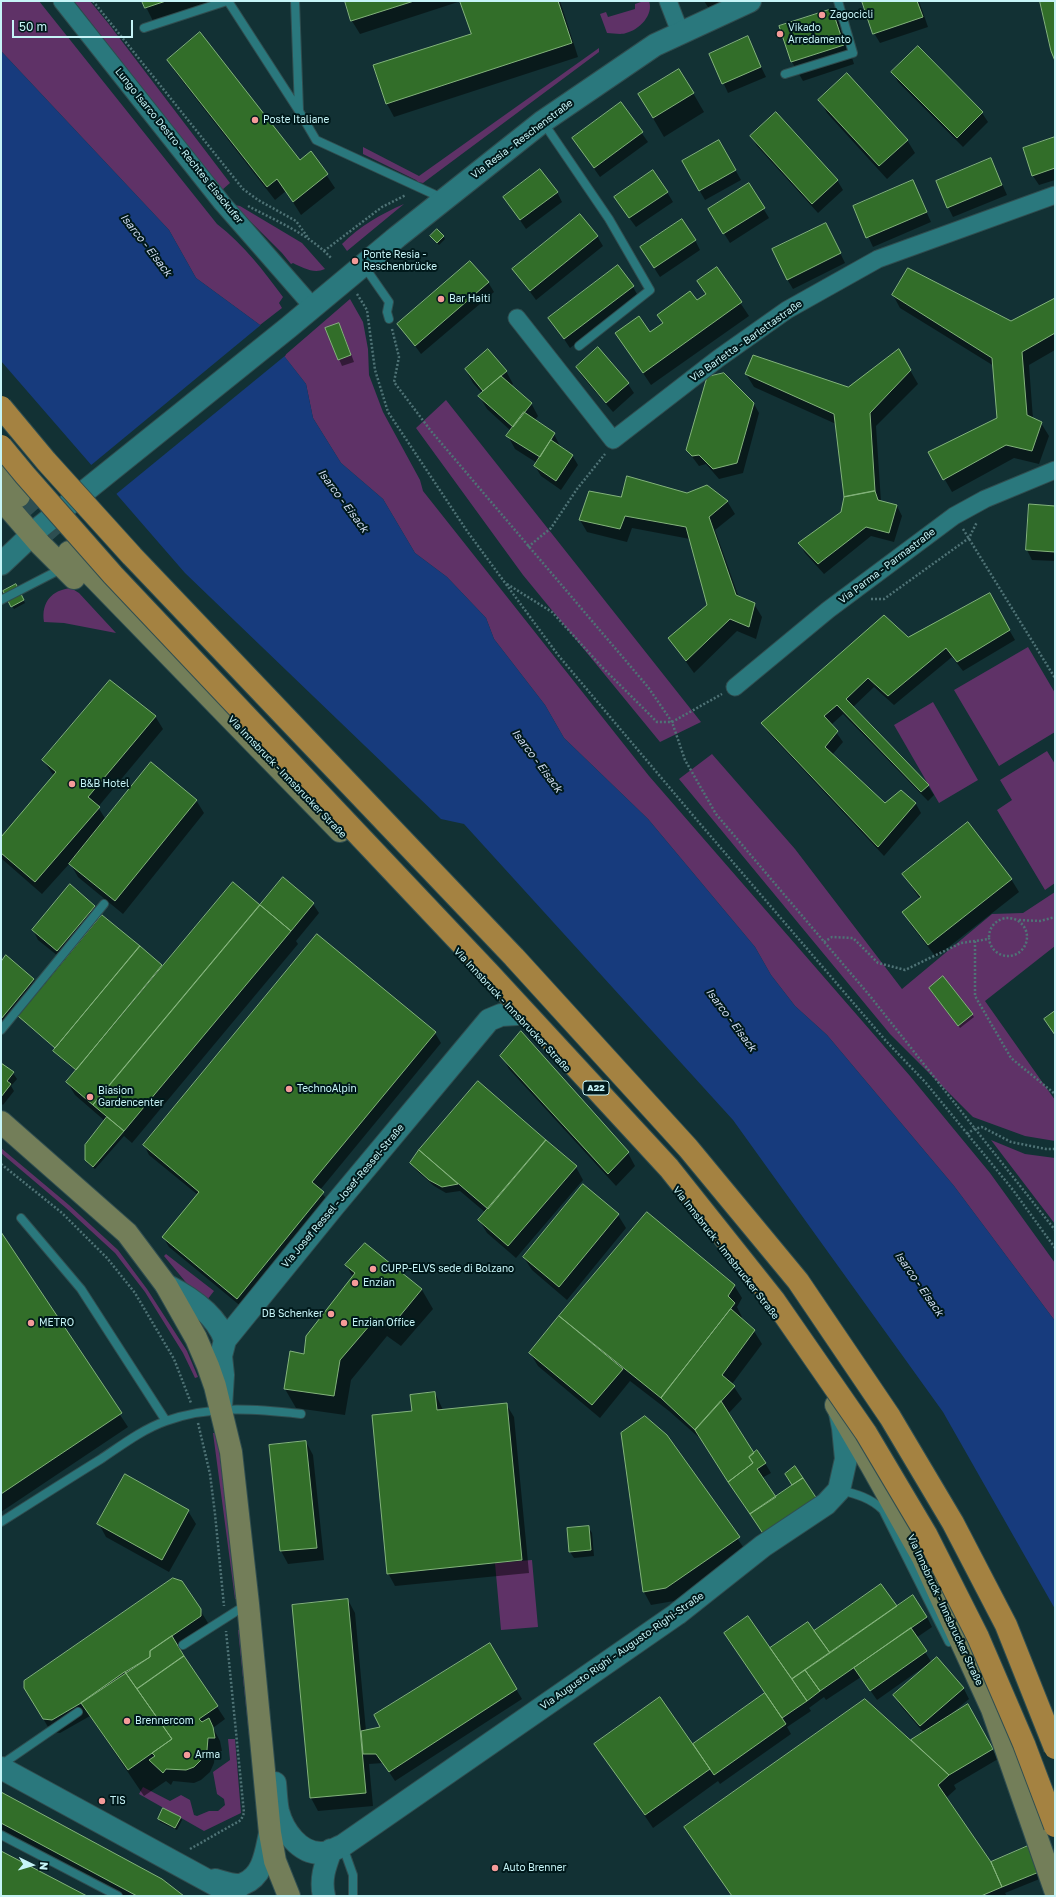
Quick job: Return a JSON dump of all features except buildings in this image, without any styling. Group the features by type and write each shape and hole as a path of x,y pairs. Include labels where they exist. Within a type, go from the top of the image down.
{"highway":[{"name":"A22","path":"1,407 46,461 132,556 514,957 683,1142 798,1281 890,1417 953,1522 1006,1625 1055,1748"},
{"name":"A22","path":"1,446 113,575 489,973 669,1168 774,1300 866,1433 926,1534 978,1637 1024,1744 1055,1826"}],"main road":[{"name":"Via Resia - Reschenstraße","path":"313,307 444,199 542,122 655,45 680,32 750,1"},
{"path":"1,564 32,535 313,307"},
{"path":"1,473 10,498 32,535 66,560"},
{"name":"Via Innsbruck - Innsbrucker Straße","path":"66,560 154,658 186,688 206,693 472,965 688,1200 762,1296 839,1410 922,1556 989,1702 1055,1890"},
{"name":"Via Josef Ressel - Josef-Ressel-Straße","path":"221,1410 223,1375 221,1356 225,1340 333,1207 490,1020 501,1015 517,1014"},
{"path":"1,1122 127,1233 166,1285 196,1338 208,1366 232,1452 270,1833 275,1861 289,1896"},
{"path":"166,1285 187,1295 216,1322 225,1340"},
{"path":"839,1410 843,1428 846,1459 839,1490"},
{"name":"Via Augusto Righi - Augusto-Righi-Straße","path":"337,1848 677,1614 762,1546 826,1504 839,1490"},
{"path":"261,1739 271,1752 278,1810 283,1824 289,1834 300,1846 308,1851 324,1853 337,1848"},
{"path":"1,1767 236,1896"},
{"path":"200,1876 231,1884 243,1884 254,1876 260,1869 264,1860 270,1833"},
{"path":"324,1896 322,1876 337,1848"}],"street":[{"name":"Lungo Isarco Destro - Rechtes Eisackufer","path":"62,1 222,203 313,307"},
{"path":"668,1 680,32"},
{"name":"Via Barletta - Barlettastraße","path":"614,440 719,358 787,310 872,263 958,229 1055,195"},
{"path":"517,318 614,440"},
{"name":"Via Parma - Parmastraße","path":"735,687 828,610 954,516 986,499 1055,470"}],"lane":[{"path":"144,28 228,1 316,140 444,199"},
{"path":"295,1 299,111"},
{"path":"785,74 853,53 838,1"},
{"path":"542,122 609,219 650,290 579,346"},
{"path":"364,265 389,302 387,312 389,319"},
{"path":"1,600 66,560"},
{"path":"1,1030 104,904"},
{"path":"21,1218 82,1289 166,1421"},
{"path":"1,1522 139,1434 166,1421 221,1410 255,1409 301,1414"},
{"path":"839,1490 858,1494 876,1503 883,1510 950,1642"},
{"path":"183,1645 225,1617 248,1604"},
{"path":"1,1767 78,1712"},
{"path":"1,1835 118,1896"},
{"path":"337,1848 353,1875 353,1896"}],"path":[{"path":"93,1 243,189 258,200 296,221 309,239"},
{"path":"324,251 382,207 407,194 410,198"},
{"path":"247,205 309,239 331,258"},
{"path":"357,293 366,310 375,370 388,412 467,531 505,583 573,673 871,1023 926,1083 1012,1190 1055,1248"},
{"path":"389,319 399,357 394,382 431,431 648,687 672,722 685,760 716,814 870,996 1055,1230"},
{"path":"528,547 551,528 614,440"},
{"path":"954,516 1055,678"},
{"path":"868,600 884,599 969,538 981,516"},
{"path":"505,583 552,612 602,667 657,722 672,722 735,687"},
{"path":"1018,920 1026,927 1028,940 1022,952 1014,956 1000,956 990,945 988,933 996,921 1006,917 1018,920 1040,921 1055,916"},
{"path":"824,942 832,937 853,938 878,963 905,970 961,943 989,938"},
{"path":"975,941 975,996 1011,1058 1055,1094"},
{"path":"967,1134 974,1129 982,1127 1011,1142 1046,1149 1055,1149"},
{"path":"1,1164 62,1213 107,1258 135,1293 174,1359 195,1414 212,1487 244,1813 242,1820 189,1850"}],"shaded area":[{"path":"1,1 39,1 217,224 236,240 253,258 283,297 279,303 282,308 260,325 196,278 169,230 1,51"},
{"path":"74,1 90,1 108,23 230,183 222,190"},
{"path":"649,1 649,11 644,21 636,29 624,34 607,33 600,14 606,12 608,17 635,9 635,4"},
{"path":"599,48 599,52 423,183 418,182 363,154 363,147 419,176"},
{"path":"404,204 347,251 342,244 363,226 379,216"},
{"path":"234,205 240,206 302,243 325,269 313,271 293,263 291,264"},
{"path":"350,299 363,322 368,349 369,375 383,412 420,480 423,491 649,776 910,1076 990,1173 1055,1263 1055,1321 954,1186 827,1035 795,1006 771,975 755,947 648,819 564,738 545,705 494,639 486,618 447,577 415,553 383,499 341,463 313,418 306,384 284,356"},
{"path":"446,400 701,722 660,742 523,575 416,428"},
{"path":"71,588 79,593 116,633 64,623 44,622 44,609 49,598 58,591"},
{"path":"1028,647 1055,693 1055,732 999,766 954,690"},
{"path":"933,702 978,780 939,803 894,725"},
{"path":"1047,751 1055,764 1055,883 1045,890 997,810 1012,800 1000,780"},
{"path":"712,754 795,849 902,989 992,914 1023,913 1055,892 1055,946 985,1001 1055,1100 1055,1141 1025,1136 973,1117 890,1034 679,779"},
{"path":"991,1140 1025,1154 1055,1158 1055,1224"},
{"path":"1,1148 69,1205 118,1250 147,1289 187,1351 198,1377 195,1378 183,1353 145,1292 115,1253 66,1208 1,1153"},
{"path":"166,1254 214,1291 207,1300 194,1292 164,1256"},
{"path":"213,1433 217,1433 238,1599 235,1599"},
{"path":"532,1560 538,1627 501,1630 495,1563"},
{"path":"238,1630 242,1630 252,1736 249,1736"},
{"path":"228,1739 235,1739 241,1813 204,1831 139,1794 143,1787 170,1801 181,1795 190,1800 194,1815 197,1816 209,1811 218,1811 225,1805 224,1799 217,1794 213,1772 230,1760"}],"water":[{"name":"Isarco - Eisack","path":"1,51 169,230 196,278 260,325 306,384 313,418 341,463 383,499 415,553 447,577 486,618 494,639 545,705 564,738 648,819 755,947 771,975 795,1006 827,1035 954,1186 1055,1321 1055,1609 943,1412 733,1120 464,824 441,819 185,573 1,361"}],"pier":[{"path":"262,324 286,355 115,495 90,466"}],"tunnel":[{"path":"19,496 69,552"}],"place":[{"name":"Zagocicli","path":"822,15"},
{"name":"Vikado Arredamento","path":"780,34"},
{"name":"Poste Italiane","path":"255,120"},
{"name":"Ponte Resia - Reschenbrücke","path":"355,261"},
{"name":"Bar Haiti","path":"441,299"},
{"name":"B&B Hotel","path":"72,784"},
{"name":"TechnoAlpin","path":"289,1089"},
{"name":"Biasion Gardencenter","path":"90,1097"},
{"name":"CUPP-ELVS sede di Bolzano","path":"373,1269"},
{"name":"Enzian","path":"355,1283"},
{"name":"DB Schenker","path":"331,1314"},
{"name":"METRO","path":"31,1323"},
{"name":"Enzian Office","path":"344,1323"},
{"name":"Brennercom","path":"127,1721"},
{"name":"Arma","path":"187,1755"},
{"name":"TIS","path":"102,1801"},
{"name":"Auto Brenner","path":"495,1868"}]}
